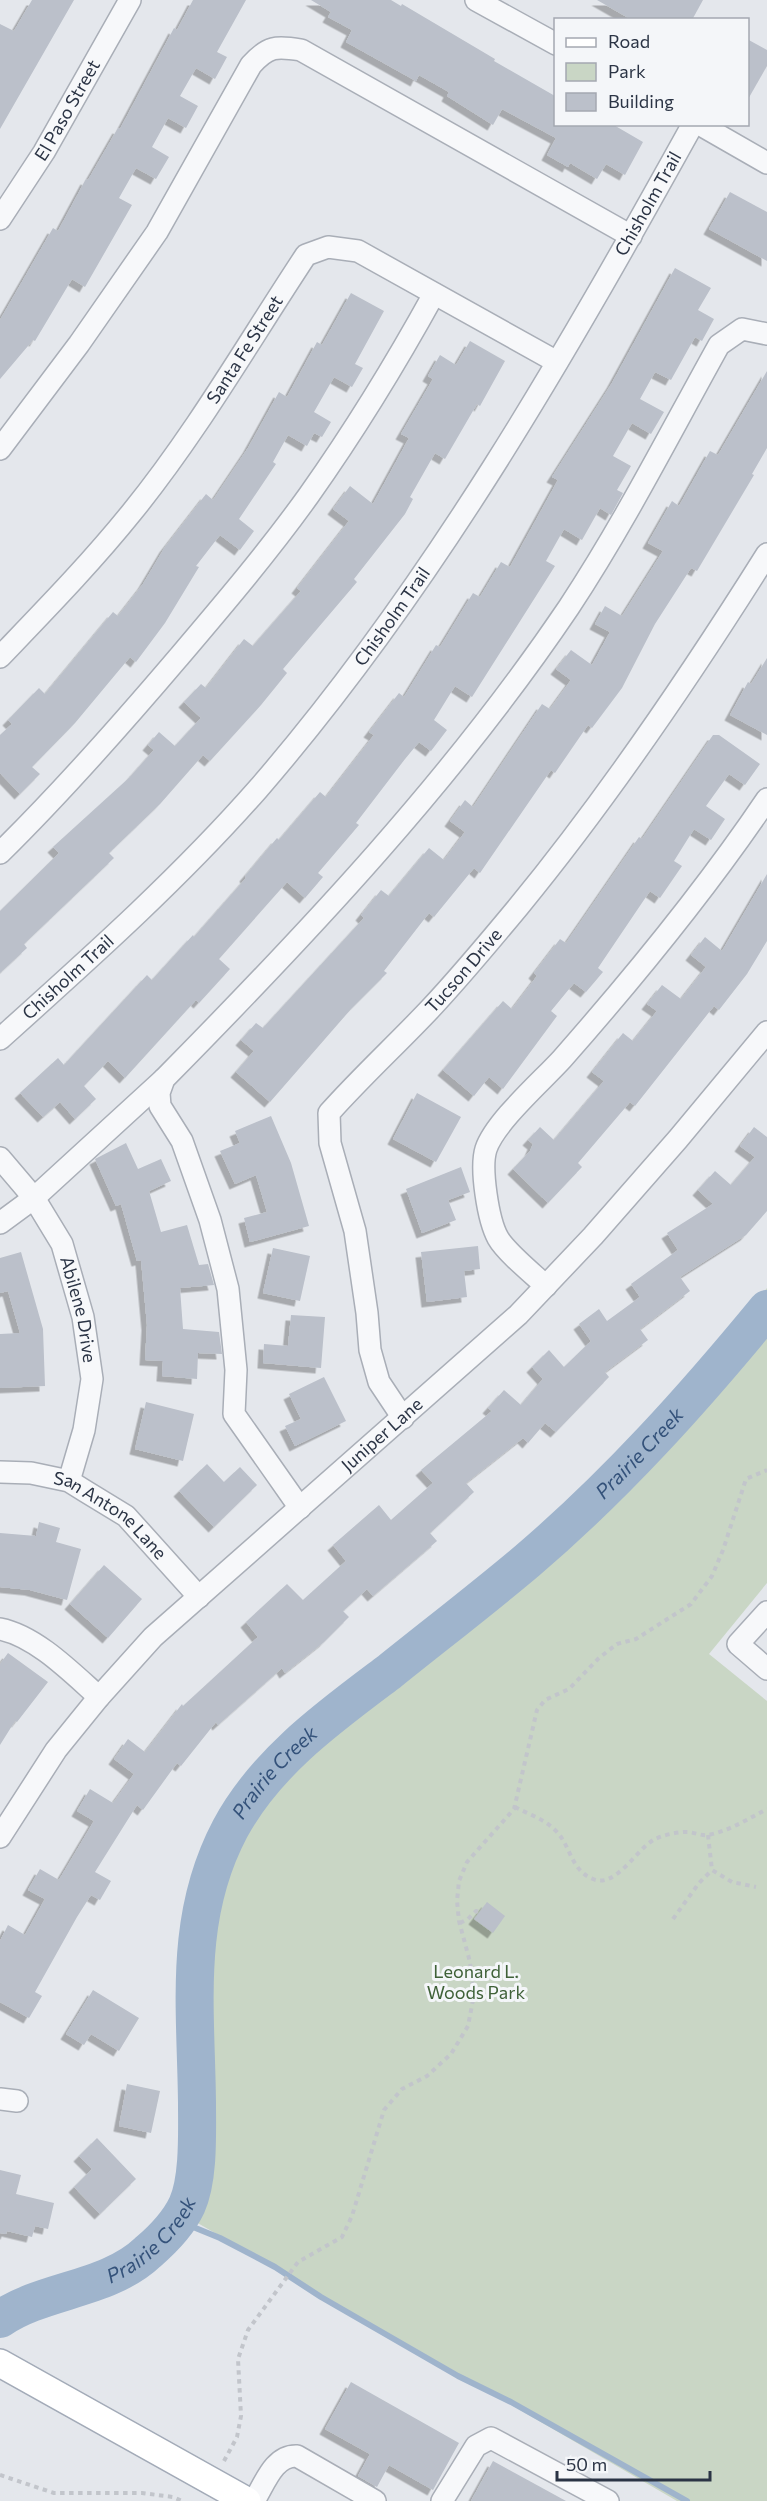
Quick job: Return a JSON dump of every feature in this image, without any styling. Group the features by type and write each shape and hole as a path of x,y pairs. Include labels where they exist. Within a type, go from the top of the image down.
{"main road":[{"path":"0,2363 247,2501"}],"street":[{"name":"El Paso Street","path":"0,219 44,152 130,0"},
{"path":"476,0 554,43"},
{"path":"0,449 79,344 157,232 251,64 263,52 280,47 301,50 631,236"},
{"name":"Chisholm Trail","path":"0,1039 182,870 258,788 346,680 430,563 535,402 692,126"},
{"path":"702,126 767,163"},
{"name":"Santa Fe Street","path":"0,657 87,566 138,504 176,454 306,255 328,247 358,251 557,362"},
{"path":"0,853 40,814 125,720 246,576 308,496 369,406 434,294"},
{"path":"0,1224 34,1198 164,1079 354,878 492,713 568,607 634,503 719,345 742,329 767,334"},
{"name":"Tucson Drive","path":"403,1418 380,1382 370,1350 355,1231 330,1143 329,1113 356,1082 431,1008 520,905 607,792 714,638 767,554"},
{"path":"546,1286 498,1238 488,1210 486,1150 493,1137 520,1102 561,1060 690,907 767,800"},
{"name":"Juniper Lane","path":"0,1837 56,1750 99,1697 153,1637 518,1315 671,1148 767,1032"},
{"path":"164,1079 159,1093 160,1106 182,1141 210,1220 228,1289 236,1370 234,1413 300,1508"},
{"name":"Abilene Drive","path":"0,1158 34,1198 62,1244 83,1317 92,1379 84,1430 69,1481"},
{"name":"San Antone Lane","path":"0,1472 31,1473 69,1481 126,1516 199,1597"},
{"path":"767,1612 738,1644 767,1669"},
{"path":"0,1629 27,1640 58,1661 99,1697"},
{"path":"442,2501 476,2446 491,2438 608,2501"},
{"path":"254,2501 279,2460 288,2456 297,2456 375,2501"}],"path":[{"path":"214,2481 237,2437 241,2416 238,2359 248,2330 298,2262 342,2237 352,2216 384,2109 402,2089 427,2076 451,2055 468,2026 474,1995 470,1962 457,1901 459,1881 467,1863 515,1807 537,1710 545,1700 569,1689 599,1658 617,1644 636,1639 691,1604 712,1576 746,1479 767,1470"},
{"path":"515,1807 556,1830 567,1846 577,1868 595,1880 606,1879 618,1872 640,1849 654,1839 686,1832 708,1834 720,1832 767,1809"},
{"path":"708,1834 712,1870"},
{"path":"712,1870 732,1882 756,1887"},
{"path":"673,1919 699,1883 712,1870"},
{"path":"460,1923 476,1911 479,1912"},
{"path":"0,2475 54,2493 142,2493 173,2497 182,2501"}],"green space":[{"name":"Leonard L. Woods Park","path":"767,1288 767,1583 709,1654 767,1701 767,2501 677,2501 170,2207 195,2125 183,1953 218,1829 277,1747 420,1629 516,1556 660,1416"}],"building":[{"path":"32,0 74,0 0,129 0,24 14,31"},
{"path":"193,0 246,0 217,52 227,57 215,79 196,68 180,96 198,106 186,128 168,118 152,147 169,157 156,179 136,168 119,198 132,205 85,287 72,279 35,341 33,340 0,379 0,320 53,228 58,231 86,179 88,180 118,128 120,129 174,28 177,30"},
{"path":"311,0 391,0 401,6 402,4 554,95 554,126 615,126 643,142 625,175 606,164 597,179 570,163 568,167 547,155 556,138 502,109 493,125 447,96 449,92 419,75 416,81 346,42 352,30 328,17 331,12"},
{"path":"597,0 703,0 693,18 628,18"},
{"path":"749,40 767,50 767,66 749,98"},
{"path":"730,192 767,212 767,261 709,229"},
{"path":"675,268 711,288 698,310 714,319 702,341 695,337 671,380 655,372 640,399 664,412 651,434 632,423 613,456 631,466 617,490 623,493 611,515 600,508 582,540 564,529 546,561 555,566 472,697 455,686 434,720 447,730 431,751 419,742 356,823 359,825 318,873 323,877 305,898 287,882 219,959 230,969 199,1003 196,1000 125,1078 108,1061 84,1086 96,1099 75,1119 60,1102 43,1117 20,1093 58,1058 64,1065 147,975 152,980 193,935 194,937 246,878 245,876 277,838 279,840 320,792 326,797 374,735 369,732 399,693 404,697 436,645 440,647 473,593 480,597 501,562 510,567 558,480 552,477 612,383"},
{"path":"351,293 384,311 355,364 363,368 352,387 334,377 314,412 331,422 322,437 314,433 307,446 288,435 273,462 276,464 239,519 254,531 240,550 220,535 196,566 199,567 165,623 136,662 130,657 75,723 32,767 40,774 20,794 0,773 0,735 12,724 8,720 39,688 45,694 113,612 118,616 143,584 165,547 206,494 213,500 248,448 279,392 287,397 317,342 322,345"},
{"path":"470,341 505,361 480,406 477,404 445,459 435,453 410,497 413,499 405,514 354,579 357,582 283,669 287,673 261,705 210,761 203,755 160,804 109,853 114,858 24,944 27,948 0,973 0,911 59,853 53,847 130,777 154,750 148,745 159,732 175,746 201,718 184,702 201,684 206,688 244,639 253,646 301,591 297,588 349,521 333,509 350,486 373,504 409,438 401,434 433,379 428,376 440,355 456,365"},
{"path":"767,371 767,448 752,474 754,475 697,571 691,568 655,624 622,688 592,728 588,725 555,773 551,770 480,873 474,868 434,917 429,913 384,971 387,973 351,1009 270,1102 236,1072 254,1051 241,1040 256,1023 263,1028 364,918 361,915 381,890 389,896 429,848 444,860 465,832 450,821 465,800 473,807 542,704 550,709 571,680 556,669 571,650 592,665 610,632 595,624 605,606 622,616 663,551 648,543 672,501 679,506 710,451 718,455"},
{"path":"767,658 767,735 730,715 748,682 751,684"},
{"path":"713,735 719,735 760,764 745,785 729,774 706,806 725,819 711,840 694,829 674,861 682,866 660,898 650,891 598,968 603,972 586,992 574,983 551,1011 557,1016 503,1089 489,1077 474,1096 443,1070 503,1001 512,1009 537,976 534,973 560,939 566,943 639,837 642,839"},
{"path":"767,874 767,941 747,974 719,1010 714,1006 635,1106 630,1102 578,1163 582,1167 548,1203 513,1169 530,1151 533,1144 528,1140 540,1127 554,1140 604,1081 592,1072 623,1033 633,1041 657,1011 647,1004 662,985 681,999 706,967 691,955 705,937 722,951"},
{"path":"417,1093 461,1117 436,1162 393,1139"},
{"path":"271,1116 291,1163 309,1226 250,1242 244,1218 267,1212 256,1175 235,1184 220,1151 240,1143 235,1131"},
{"path":"754,1127 767,1137 767,1211 746,1235 680,1277 690,1291 640,1329 648,1340 605,1372 609,1377 556,1432 545,1423 528,1443 523,1438 466,1483 474,1492 430,1533 437,1541 373,1596 367,1589 343,1611 349,1617 324,1642 285,1673 282,1668 218,1725 216,1722 181,1766 177,1763 143,1810 137,1805 95,1872 111,1881 100,1900 91,1895 77,1917 35,1992 42,1996 29,2018 0,2002 0,1941 8,1925 25,1935 45,1899 28,1890 40,1869 59,1880 94,1821 77,1811 90,1789 113,1803 134,1774 114,1759 128,1739 145,1752 182,1704 183,1706 258,1637 246,1622 287,1584 303,1600 346,1561 333,1545 379,1505 391,1520 433,1483 421,1470 492,1411 488,1408 504,1390 521,1405 543,1379 532,1367 549,1350 564,1367 591,1341 579,1324 599,1309 607,1321 640,1297 631,1284 678,1250 667,1233 713,1204 698,1190 715,1171 731,1185 755,1157 740,1146"},
{"path":"126,1143 138,1169 161,1159 171,1181 149,1191 161,1232 187,1225 199,1265 208,1264 214,1285 180,1288 183,1329 219,1332 222,1354 198,1353 197,1379 162,1376 163,1361 145,1360 147,1325 141,1260 137,1261 121,1204 116,1206 95,1159"},
{"path":"461,1167 470,1192 448,1200 456,1220 422,1233 406,1189"},
{"path":"478,1246 480,1269 464,1271 467,1297 427,1302 421,1252"},
{"path":"273,1248 310,1256 300,1301 263,1293"},
{"path":"21,1252 43,1329 45,1386 0,1388 0,1334 20,1333 8,1291 0,1293 0,1258"},
{"path":"291,1315 325,1317 321,1368 263,1363 264,1344 288,1346"},
{"path":"324,1377 346,1421 295,1446 285,1426 301,1419 289,1394"},
{"path":"146,1402 194,1414 183,1461 135,1449"},
{"path":"207,1464 224,1482 240,1467 257,1485 214,1527 179,1491"},
{"path":"39,1522 60,1528 56,1542 81,1549 67,1600 30,1590 0,1587 0,1533 36,1536"},
{"path":"104,1565 142,1599 108,1638 70,1604"},
{"path":"8,1653 48,1682 17,1722 15,1721 0,1745 0,1664"},
{"path":"487,1902 505,1916 493,1933 474,1919"},
{"path":"93,1990 139,2018 119,2051 91,2034 84,2045 66,2034"},
{"path":"127,2084 160,2091 151,2133 119,2126"},
{"path":"97,2138 136,2179 100,2214 74,2187 92,2169 79,2156"},
{"path":"0,2170 21,2175 16,2194 54,2203 48,2229 35,2226 32,2237 7,2231 6,2234 0,2233"},
{"path":"351,2382 459,2443 433,2490 389,2465 377,2487 358,2476 370,2454 325,2429"},
{"path":"493,2461 566,2501 471,2501"}],"waterway":[{"name":"Prairie Creek","path":"0,2319 36,2301 95,2282 132,2265 164,2236 180,2218 187,2205 194,2182 196,2155 195,1998 199,1929 205,1896 215,1862 230,1829 245,1805 280,1762 300,1742 476,1603 527,1561 592,1502 653,1440 767,1309"},
{"path":"176,2220 220,2238 275,2267 321,2297 458,2376 511,2402 687,2501"}]}
